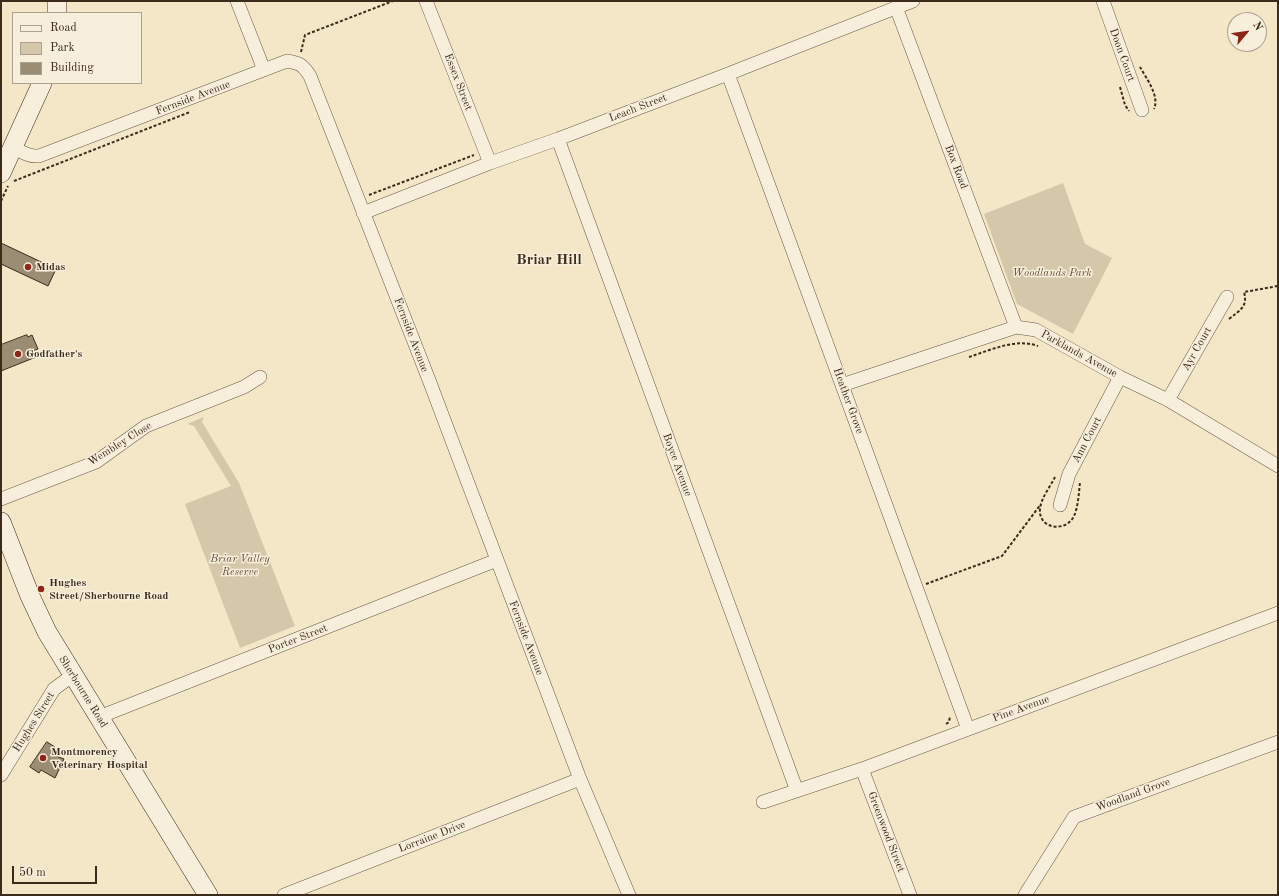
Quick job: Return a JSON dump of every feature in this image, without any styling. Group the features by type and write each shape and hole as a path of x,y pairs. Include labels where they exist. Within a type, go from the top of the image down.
{"main road":[{"path":"57,1 57,12"},
{"path":"5,178 13,147 42,84"},
{"name":"Sherbourne Road","path":"1,522 35,609 47,632 208,895"}],"street":[{"path":"237,1 264,70"},
{"name":"Essex Street","path":"426,1 490,163"},
{"name":"Leach Street","path":"369,211 490,163 558,139 728,74 913,1"},
{"name":"Doon Court","path":"1103,1 1142,110"},
{"name":"Box Road","path":"896,7 1016,327"},
{"name":"Fernside Avenue","path":"13,147 33,157 39,156 287,61 298,63 305,68 310,76 369,211 431,387 580,779 629,895"},
{"name":"Heather Grove","path":"728,74 968,728"},
{"name":"Boyce Avenue","path":"558,139 797,791"},
{"name":"Ayr Court","path":"1168,400 1227,297"},
{"name":"Parklands Avenue","path":"842,385 1016,327 1036,330 1120,377 1168,400 1278,466"},
{"name":"Wembley Close","path":"1,499 96,462 146,426 244,387 260,377"},
{"name":"Ann Court","path":"1060,505 1069,474 1120,377"},
{"name":"Porter Street","path":"98,717 497,560"},
{"name":"Pine Avenue","path":"763,802 862,769 1278,613"},
{"name":"Hughes Street","path":"1,775 54,689 73,675"},
{"name":"Woodland Grove","path":"1025,895 1074,817 1278,742"},
{"name":"Greenwood Street","path":"862,769 910,895"},
{"name":"Lorraine Drive","path":"284,895 580,779"}],"path":[{"path":"298,63 306,35 392,1"},
{"path":"5,178 191,112"},
{"path":"365,193 369,195 369,211"},
{"path":"1226,321 1241,310 1246,299 1244,292 1278,286"},
{"path":"963,358 1011,344 1021,343 1042,347"},
{"path":"1057,472 1040,508 1041,517 1050,526 1065,526 1075,515 1081,479"},
{"path":"916,587 1002,556 1042,502"},
{"path":"943,727 949,722 951,712"}],"green space":[{"name":"Woodlands Park","path":"1063,183 1085,244 1112,258 1073,334 1017,304 984,214"},
{"name":"Briar Valley Reserve","path":"204,417 202,422 239,483 295,626 240,648 185,504 231,486 194,426 187,424"}],"building":[{"name":"Midas","path":"1,243 56,269 48,286 1,264"},
{"name":"Godfather's","path":"27,335 28,337 32,335 38,349 33,351 36,357 1,371 1,345"},
{"name":"Montmorency Veterinary Hospital","path":"47,742 55,747 51,754 64,759 55,778 41,770 39,773 30,767"}],"place":[{"name":"Midas","path":"28,267"},
{"name":"Godfather's","path":"18,354"},
{"name":"Hughes Street/Sherbourne Road","path":"41,589"},
{"name":"Montmorency Veterinary Hospital","path":"43,758"}],"district":[{"name":"Briar Hill","path":"549,260"}]}
